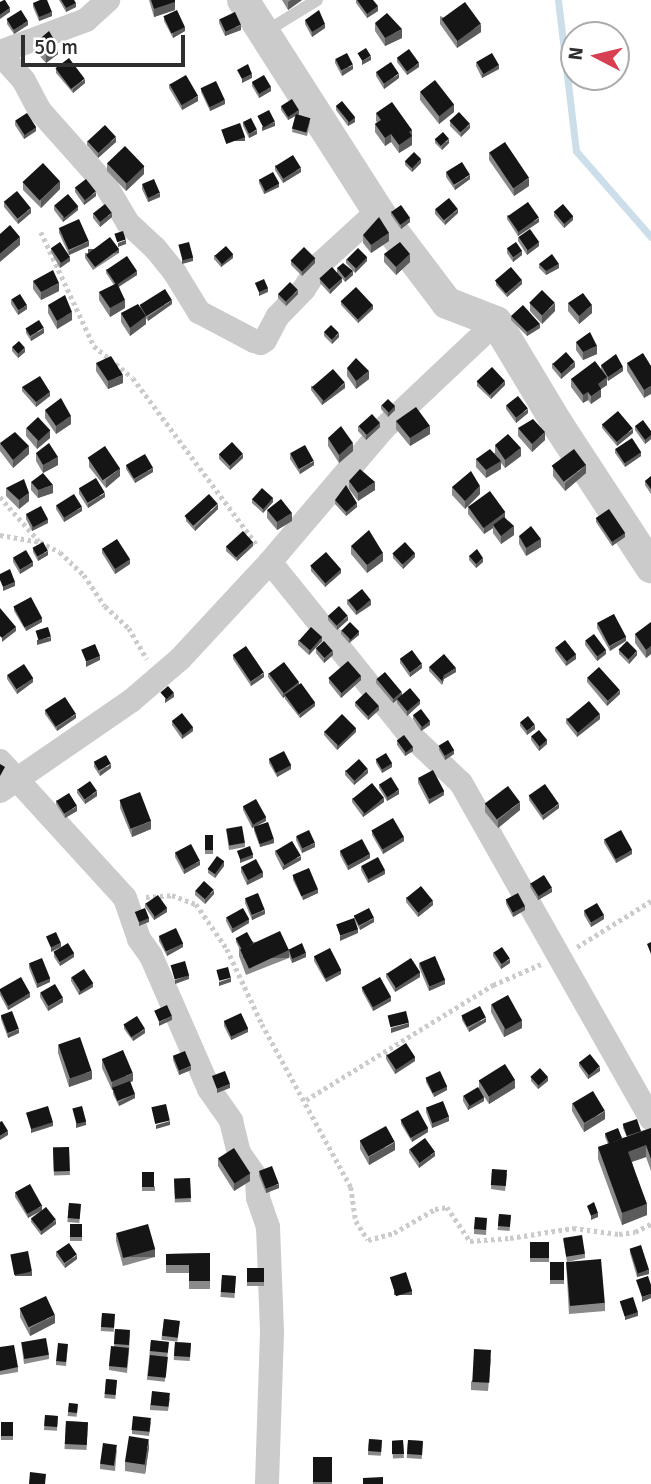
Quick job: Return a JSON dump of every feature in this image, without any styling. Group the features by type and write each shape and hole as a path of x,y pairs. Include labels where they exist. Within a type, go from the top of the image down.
{"street":[{"path":"108,0 86,20 0,53 24,81 40,111 105,184 128,223 155,248 175,273 200,312 261,343 278,316 304,289 321,263 378,211"},
{"path":"243,0 378,211 447,303 496,322 558,425 651,567"},
{"path":"10,785 131,701 180,659 270,562 384,428 496,322"},
{"path":"270,562 407,732 461,783 651,1119"},
{"path":"0,761 10,785 125,898 139,939 151,956 209,1089 231,1121 239,1153 257,1179 258,1198 268,1227 272,1332 267,1484"}],"lane":[{"path":"265,32 317,0"}],"path":[{"path":"41,232 94,346 133,378 270,562"},
{"path":"0,497 40,542"},
{"path":"0,535 40,542 60,552 84,575 105,606 129,628 158,678"},
{"path":"125,898 172,895 196,904 227,949 262,1024 351,1187 356,1221 368,1240 394,1233 435,1209 447,1207 470,1241 573,1228 619,1234 635,1232 651,1224"},
{"path":"306,1101 493,985 561,958 651,901"}],"building":[{"path":"5,0 10,8 0,15 0,2"},
{"path":"47,0 52,12 39,17 33,3"},
{"path":"61,0 74,0 76,3 66,8"},
{"path":"151,0 175,0 175,2 154,9"},
{"path":"357,0 373,0 378,6 367,14"},
{"path":"465,2 481,24 457,41 442,19"},
{"path":"21,10 28,21 13,30 7,19"},
{"path":"177,10 185,27 171,34 163,16"},
{"path":"319,10 325,24 312,32 305,20"},
{"path":"235,12 241,25 226,32 220,19"},
{"path":"387,13 402,29 385,38 375,23"},
{"path":"49,31 58,46 46,55 35,43"},
{"path":"366,48 371,56 362,61 358,53"},
{"path":"409,49 419,63 407,72 397,58"},
{"path":"347,53 353,65 341,70 335,59"},
{"path":"492,53 499,65 483,74 476,62"},
{"path":"69,58 85,79 71,89 55,68"},
{"path":"391,62 399,74 384,84 376,72"},
{"path":"248,64 252,74 242,79 237,70"},
{"path":"186,75 198,96 182,105 170,84"},
{"path":"264,75 271,87 259,94 252,82"},
{"path":"435,80 454,104 439,116 420,92"},
{"path":"216,81 225,100 209,107 201,88"},
{"path":"292,99 299,110 288,117 281,106"},
{"path":"342,101 355,117 349,122 336,106"},
{"path":"392,102 412,130 409,132 412,136 399,145 391,134 385,138 375,124 381,120 376,113"},
{"path":"269,110 275,122 263,127 257,116"},
{"path":"459,112 470,124 460,133 449,121"},
{"path":"27,113 36,127 25,135 15,121"},
{"path":"296,114 310,118 306,133 292,128"},
{"path":"251,118 257,130 249,134 243,122"},
{"path":"240,123 245,137 226,144 221,130"},
{"path":"105,125 116,137 98,153 87,141"},
{"path":"443,132 449,139 441,146 435,139"},
{"path":"505,142 529,178 513,188 489,153"},
{"path":"125,146 144,166 126,184 107,163"},
{"path":"414,152 421,159 412,168 405,161"},
{"path":"293,155 301,168 283,179 275,166"},
{"path":"462,162 470,175 454,185 446,172"},
{"path":"43,163 60,181 40,200 23,182"},
{"path":"273,172 279,183 265,191 259,180"},
{"path":"86,179 96,192 85,200 75,188"},
{"path":"154,179 160,193 148,198 142,184"},
{"path":"17,191 31,208 18,219 4,202"},
{"path":"68,194 78,206 64,218 54,206"},
{"path":"449,198 458,209 444,220 435,209"},
{"path":"528,202 539,218 518,232 508,216"},
{"path":"105,204 112,213 100,222 93,213"},
{"path":"563,204 573,216 564,224 554,212"},
{"path":"401,205 410,218 400,225 391,212"},
{"path":"379,217 389,233 371,245 363,235"},
{"path":"79,219 89,241 69,250 59,228"},
{"path":"10,225 20,237 0,254 0,234"},
{"path":"530,229 539,242 528,250 519,237"},
{"path":"123,231 126,240 117,242 114,234"},
{"path":"110,237 119,249 95,267 86,255"},
{"path":"60,242 70,257 61,263 51,248"},
{"path":"189,242 193,257 183,260 178,245"},
{"path":"400,242 410,254 396,267 384,254"},
{"path":"516,242 522,251 513,257 507,248"},
{"path":"226,246 233,254 222,264 215,256"},
{"path":"304,247 315,258 302,272 291,260"},
{"path":"358,248 367,257 356,269 347,259"},
{"path":"552,254 559,264 546,271 539,264"},
{"path":"127,256 137,271 116,285 106,270"},
{"path":"343,263 353,271 345,278 337,268"},
{"path":"332,267 342,278 329,290 319,278"},
{"path":"511,267 522,280 506,294 495,280"},
{"path":"53,270 59,283 41,292 33,281"},
{"path":"264,279 268,288 259,292 255,283"},
{"path":"290,282 298,290 286,302 278,294"},
{"path":"117,283 125,300 110,308 99,292"},
{"path":"356,287 373,305 358,320 341,301"},
{"path":"165,289 172,300 146,316 140,305"},
{"path":"542,290 555,303 542,315 529,303"},
{"path":"583,293 592,305 579,316 568,303"},
{"path":"20,294 27,305 18,310 12,299"},
{"path":"65,295 72,312 57,321 48,305"},
{"path":"138,304 146,316 130,328 121,313"},
{"path":"523,305 540,324 527,332 511,316"},
{"path":"39,320 44,328 30,336 25,328"},
{"path":"331,325 339,333 332,340 324,332"},
{"path":"590,332 597,346 583,352 576,342"},
{"path":"19,341 25,348 18,354 12,347"},
{"path":"566,352 575,362 561,374 553,364"},
{"path":"643,353 651,366 651,386 644,390 627,363"},
{"path":"616,354 623,367 608,377 601,365"},
{"path":"111,356 123,375 108,381 96,363"},
{"path":"356,358 369,371 356,381 347,368"},
{"path":"595,361 607,377 598,384 601,389 591,396 588,392 583,395 571,379"},
{"path":"492,367 505,381 490,395 477,381"},
{"path":"333,369 345,383 324,401 312,387"},
{"path":"40,376 50,392 36,402 22,387"},
{"path":"518,396 528,409 516,418 506,405"},
{"path":"61,398 71,416 56,426 45,410"},
{"path":"388,399 395,406 389,412 382,405"},
{"path":"416,407 430,426 410,438 396,421"},
{"path":"618,411 633,429 617,442 602,424"},
{"path":"372,414 380,423 367,435 359,426"},
{"path":"38,417 50,430 39,441 26,428"},
{"path":"533,419 545,432 532,444 518,428"},
{"path":"643,420 651,431 651,435 645,440 635,426"},
{"path":"341,426 353,443 339,455 328,438"},
{"path":"15,432 29,446 13,460 0,443"},
{"path":"508,434 521,448 505,460 495,445"},
{"path":"632,438 641,452 624,463 615,449"},
{"path":"232,442 243,454 230,466 219,454"},
{"path":"49,443 58,457 43,465 36,453"},
{"path":"305,445 314,461 299,469 290,453"},
{"path":"105,446 120,468 103,480 88,458"},
{"path":"490,449 501,461 486,470 476,459"},
{"path":"574,449 586,465 564,482 552,466"},
{"path":"145,454 153,468 134,479 126,465"},
{"path":"360,469 375,482 358,493 349,481"},
{"path":"471,471 480,486 465,501 452,487"},
{"path":"43,473 53,485 38,490 31,482"},
{"path":"651,476 651,489 645,481"},
{"path":"96,478 105,493 88,503 79,488"},
{"path":"24,479 29,493 19,500 6,488"},
{"path":"346,485 357,503 346,512 335,500"},
{"path":"262,488 273,498 263,509 252,499"},
{"path":"490,491 505,512 483,528 468,507"},
{"path":"74,494 82,507 64,518 56,505"},
{"path":"209,494 218,504 193,526 184,516"},
{"path":"281,499 292,513 277,522 267,510"},
{"path":"41,506 48,519 33,527 26,514"},
{"path":"609,509 625,533 612,542 596,518"},
{"path":"504,517 514,526 501,536 493,525"},
{"path":"531,526 541,539 526,548 519,536"},
{"path":"369,530 383,553 367,565 351,546"},
{"path":"243,531 253,542 236,558 226,546"},
{"path":"117,539 130,559 115,569 102,549"},
{"path":"43,542 48,551 37,557 33,548"},
{"path":"405,542 415,553 402,565 392,553"},
{"path":"477,549 483,558 476,564 469,556"},
{"path":"26,550 33,562 20,570 13,558"},
{"path":"326,552 341,569 325,583 310,566"},
{"path":"10,569 15,582 3,587 0,574"},
{"path":"362,589 371,600 357,611 348,600"},
{"path":"31,597 42,618 25,628 13,606"},
{"path":"339,606 348,616 337,626 328,616"},
{"path":"0,608 16,627 2,638 0,636"},
{"path":"614,614 626,637 609,646 597,623"},
{"path":"350,622 359,631 351,640 342,630"},
{"path":"651,622 651,646 646,650 635,634"},
{"path":"48,627 51,637 38,640 36,631"},
{"path":"311,627 322,637 310,650 299,640"},
{"path":"594,634 606,650 597,657 585,641"},
{"path":"565,640 576,654 567,662 556,647"},
{"path":"324,641 333,651 325,658 316,648"},
{"path":"627,641 637,651 628,659 619,649"},
{"path":"95,644 100,656 86,662 81,650"},
{"path":"246,646 264,673 251,681 233,655"},
{"path":"412,650 422,664 410,673 400,659"},
{"path":"444,654 456,668 444,675 442,681 429,667"},
{"path":"348,661 361,676 341,693 328,678"},
{"path":"284,662 299,682 284,693 269,673"},
{"path":"24,664 33,678 16,689 7,675"},
{"path":"599,667 620,690 608,701 587,678"},
{"path":"385,672 402,692 393,699 377,679"},
{"path":"301,683 315,702 299,714 285,695"},
{"path":"168,686 174,693 166,699 160,693"},
{"path":"410,688 420,700 407,711 397,699"},
{"path":"366,692 379,706 368,716 355,702"},
{"path":"65,697 76,714 56,727 45,710"},
{"path":"589,701 600,714 578,733 567,720"},
{"path":"421,709 430,721 422,727 413,715"},
{"path":"182,713 193,727 183,735 172,721"},
{"path":"342,714 356,728 338,746 324,732"},
{"path":"528,716 535,725 527,731 520,722"},
{"path":"539,730 547,740 539,746 531,736"},
{"path":"404,735 413,747 406,752 397,740"},
{"path":"448,740 454,750 445,756 439,746"},
{"path":"284,751 291,765 276,773 269,759"},
{"path":"386,753 392,763 382,769 376,759"},
{"path":"106,755 111,764 99,771 94,762"},
{"path":"359,759 368,769 354,781 346,771"},
{"path":"433,770 444,791 429,799 418,778"},
{"path":"391,777 399,790 387,797 379,784"},
{"path":"90,781 97,791 85,799 78,790"},
{"path":"372,783 384,798 365,813 353,799"},
{"path":"545,784 559,804 542,815 529,795"},
{"path":"508,786 520,802 497,819 485,803"},
{"path":"140,792 151,821 131,829 119,800"},
{"path":"69,793 77,806 64,814 56,801"},
{"path":"256,799 266,817 253,825 243,806"},
{"path":"393,818 404,837 382,850 371,830"},
{"path":"268,822 274,839 260,844 254,827"},
{"path":"242,826 245,843 229,846 226,829"},
{"path":"309,830 315,843 302,849 296,836"},
{"path":"621,830 632,850 616,859 604,839"},
{"path":"205,835 213,835 213,850 205,850"},
{"path":"362,839 370,854 348,866 340,851"},
{"path":"292,841 301,856 284,865 276,851"},
{"path":"191,844 200,861 184,869 175,852"},
{"path":"250,846 253,854 240,859 237,851"},
{"path":"217,856 224,861 215,874 208,869"},
{"path":"378,857 385,870 368,879 361,866"},
{"path":"256,859 263,872 248,880 241,867"},
{"path":"309,868 318,889 301,896 292,875"},
{"path":"544,875 552,888 538,896 530,883"},
{"path":"204,881 214,890 205,899 195,891"},
{"path":"421,886 433,901 418,913 406,898"},
{"path":"258,893 265,910 252,915 245,898"},
{"path":"518,893 525,906 513,913 506,900"},
{"path":"158,895 167,908 155,917 146,904"},
{"path":"597,903 604,915 591,923 584,910"},
{"path":"145,908 149,918 139,922 135,912"},
{"path":"243,908 249,919 233,929 226,917"},
{"path":"369,908 374,918 359,926 354,916"},
{"path":"354,918 358,929 340,936 336,924"},
{"path":"176,928 183,943 166,951 159,936"},
{"path":"280,931 289,950 249,969 240,950"},
{"path":"56,932 61,943 51,947 46,936"},
{"path":"247,932 253,943 242,950 236,938"},
{"path":"68,943 74,953 60,962 53,952"},
{"path":"302,943 306,953 292,959 288,950"},
{"path":"502,947 510,959 502,964 494,953"},
{"path":"330,948 341,970 325,978 314,956"},
{"path":"435,956 445,980 430,987 419,963"},
{"path":"42,958 50,978 37,984 29,963"},
{"path":"411,958 420,972 396,988 387,974"},
{"path":"185,961 189,975 175,980 171,965"},
{"path":"228,967 231,978 219,981 216,970"},
{"path":"84,969 93,983 81,991 71,977"},
{"path":"21,977 30,993 8,1006 0,989"},
{"path":"380,977 391,997 373,1007 362,987"},
{"path":"55,984 63,998 48,1006 40,992"},
{"path":"508,995 522,1020 505,1030 491,1004"},
{"path":"167,1005 172,1016 159,1022 154,1011"},
{"path":"480,1006 486,1018 467,1027 461,1016"},
{"path":"12,1011 19,1029 8,1033 1,1015"},
{"path":"406,1011 409,1023 390,1027 388,1016"},
{"path":"241,1013 248,1028 231,1036 224,1021"},
{"path":"137,1016 145,1029 131,1037 123,1024"},
{"path":"80,1037 92,1071 70,1079 58,1044"},
{"path":"406,1043 415,1057 396,1070 387,1056"},
{"path":"123,1050 133,1073 112,1082 102,1059"},
{"path":"185,1051 191,1066 179,1071 173,1056"},
{"path":"590,1054 600,1067 589,1075 579,1063"},
{"path":"505,1064 515,1080 489,1097 479,1080"},
{"path":"540,1068 548,1077 538,1086 530,1077"},
{"path":"225,1071 230,1084 217,1089 212,1076"},
{"path":"440,1071 447,1086 433,1093 425,1078"},
{"path":"130,1081 135,1094 117,1101 112,1088"},
{"path":"478,1087 484,1097 470,1106 463,1096"},
{"path":"593,1091 605,1111 584,1123 572,1103"},
{"path":"443,1101 449,1117 432,1123 426,1107"},
{"path":"166,1104 170,1121 155,1124 151,1107"},
{"path":"48,1106 53,1122 31,1129 26,1113"},
{"path":"82,1106 86,1121 76,1124 72,1109"},
{"path":"418,1110 428,1128 411,1138 401,1120"},
{"path":"637,1119 641,1131 627,1136 623,1124"},
{"path":"2,1121 8,1131 0,1136 0,1122"},
{"path":"386,1126 395,1142 368,1156 360,1141"},
{"path":"618,1128 622,1138 609,1143 605,1133"},
{"path":"651,1128 651,1159 646,1145 628,1152 647,1204 622,1213 598,1147"},
{"path":"425,1138 435,1152 420,1163 410,1149"},
{"path":"69,1147 70,1171 54,1172 53,1148"},
{"path":"234,1148 250,1173 234,1184 218,1158"},
{"path":"272,1166 279,1184 266,1189 259,1171"},
{"path":"492,1169 507,1170 506,1186 491,1185"},
{"path":"142,1172 154,1172 154,1187 142,1187"},
{"path":"190,1178 191,1198 175,1199 174,1179"},
{"path":"30,1184 42,1206 27,1214 15,1192"},
{"path":"594,1202 598,1213 591,1216 587,1206"},
{"path":"69,1203 81,1204 80,1219 68,1218"},
{"path":"46,1207 56,1220 41,1231 31,1219"},
{"path":"499,1214 511,1215 510,1227 498,1226"},
{"path":"475,1217 487,1218 486,1230 474,1229"},
{"path":"70,1224 82,1224 82,1237 70,1237"},
{"path":"148,1224 155,1249 123,1258 116,1233"},
{"path":"582,1235 585,1254 566,1257 563,1238"},
{"path":"530,1242 549,1242 549,1258 530,1258"},
{"path":"69,1243 77,1255 64,1263 57,1251"},
{"path":"641,1245 649,1270 638,1273 630,1249"},
{"path":"28,1251 32,1272 14,1275 10,1254"},
{"path":"210,1253 210,1281 189,1281 189,1265 166,1265 166,1254"},
{"path":"601,1259 605,1303 570,1306 566,1262"},
{"path":"550,1262 564,1262 564,1280 550,1280"},
{"path":"247,1268 264,1268 264,1282 247,1282"},
{"path":"406,1272 412,1291 396,1296 390,1277"},
{"path":"222,1275 236,1276 235,1293 221,1292"},
{"path":"648,1276 651,1294 642,1297 636,1280"},
{"path":"46,1296 55,1315 29,1327 20,1308"},
{"path":"633,1297 638,1312 625,1317 620,1301"},
{"path":"102,1313 115,1314 114,1328 101,1327"},
{"path":"164,1319 180,1321 178,1338 162,1336"},
{"path":"115,1329 130,1330 129,1345 114,1344"},
{"path":"46,1338 49,1355 24,1359 21,1342"},
{"path":"151,1340 169,1342 168,1353 150,1351"},
{"path":"175,1342 191,1343 190,1357 174,1356"},
{"path":"58,1343 68,1344 66,1362 56,1361"},
{"path":"14,1345 18,1367 0,1371 0,1347"},
{"path":"111,1346 129,1348 127,1368 109,1366"},
{"path":"474,1349 491,1350 489,1383 472,1382"},
{"path":"150,1355 168,1357 166,1378 148,1376"},
{"path":"106,1379 117,1380 116,1395 105,1394"},
{"path":"152,1391 170,1393 168,1407 151,1405"},
{"path":"69,1403 78,1404 77,1413 68,1412"},
{"path":"45,1415 58,1416 57,1427 44,1426"},
{"path":"133,1416 151,1418 149,1432 132,1430"},
{"path":"66,1421 88,1422 87,1445 65,1444"},
{"path":"1,1422 13,1422 13,1436 1,1436"},
{"path":"129,1436 149,1439 145,1465 125,1462"},
{"path":"369,1439 382,1440 381,1452 368,1451"},
{"path":"403,1440 404,1454 392,1454 392,1441"},
{"path":"408,1440 423,1441 422,1455 407,1454"},
{"path":"103,1443 117,1445 114,1466 100,1464"},
{"path":"313,1457 332,1457 332,1482 313,1482"},
{"path":"30,1472 46,1474 45,1484 29,1484"},
{"path":"383,1477 383,1484 363,1484 363,1478"}],"waterway":[{"path":"558,0 576,151 651,237"}]}
